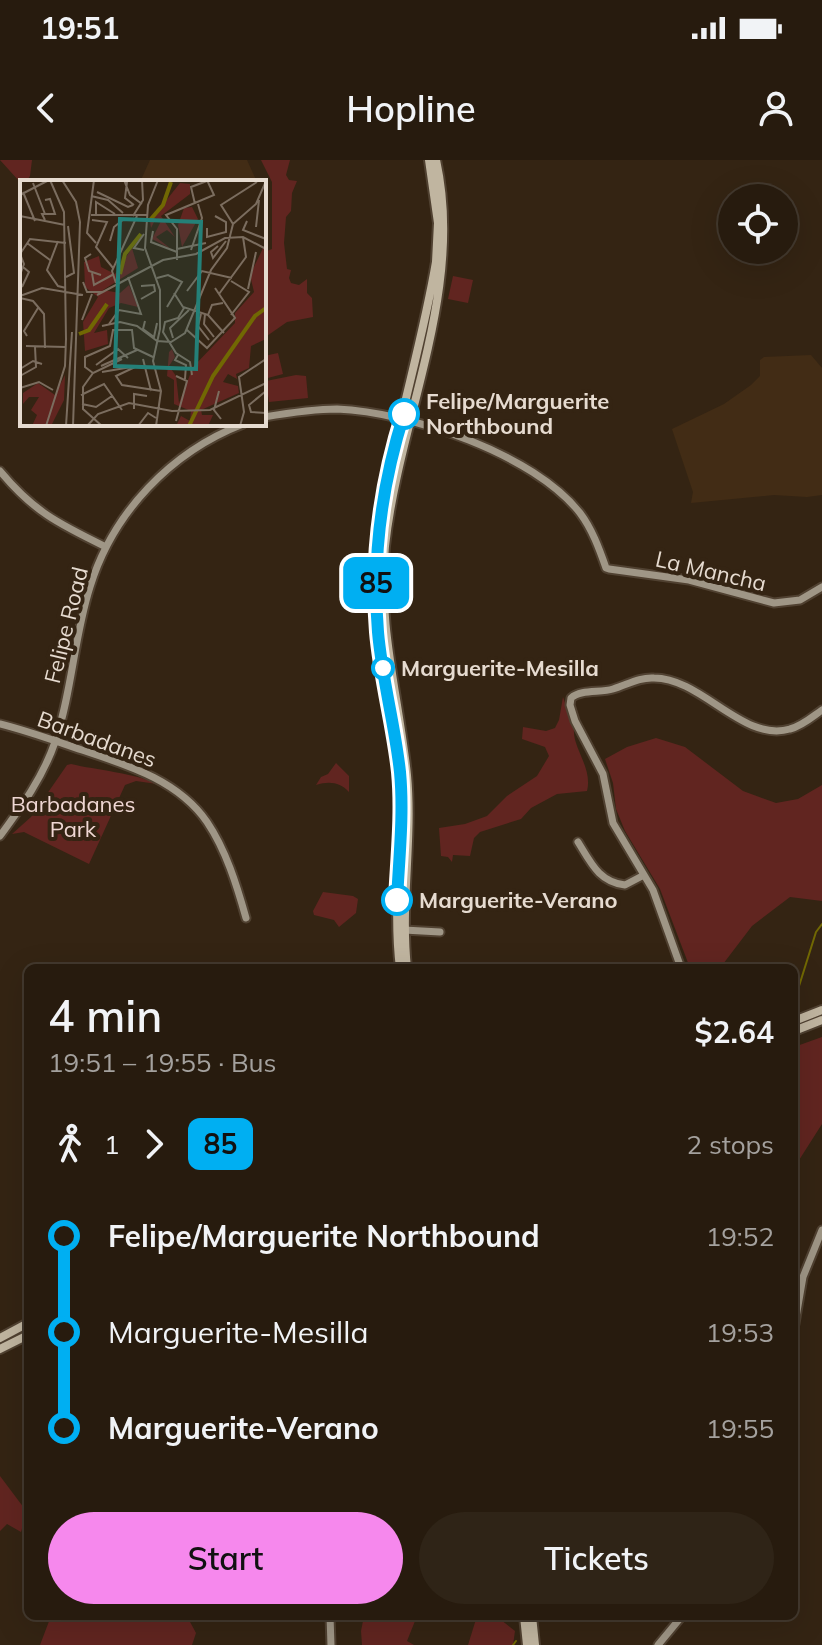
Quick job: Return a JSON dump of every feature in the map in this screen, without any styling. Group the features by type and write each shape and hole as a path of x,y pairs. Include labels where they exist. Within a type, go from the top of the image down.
{"main road":[{"path":"407,964 404,930 409,816 407,776 385,633 383,589 392,500 436,262 438,223 429,160"},
{"path":"400,964 396,929 400,777 378,635 377,549 384,498 406,422 443,262 444,207 436,160"},
{"path":"798,1019 822,1010"},
{"path":"798,1029 822,1020"},
{"path":"0,1338 24,1325"},
{"path":"0,1349 24,1337"},
{"path":"524,1620 527,1645"},
{"path":"532,1620 535,1645"}],"street":[{"path":"266,417 339,409 406,422"},
{"name":"La Mancha","path":"406,422 473,440 529,470 578,511 597,543 606,568 689,580 774,603 800,600 822,587"},
{"name":"Felipe Road","path":"0,836 27,800 56,740 90,587 106,547 126,513 167,468 195,448 239,426"},
{"path":"0,471 22,498 51,521 106,547"},
{"path":"680,964 653,890 613,823 603,774 575,721 571,698 576,694 606,691 636,680 655,678 678,682 752,725 771,731 796,727 822,710"},
{"name":"Barbadanes","path":"0,724 143,771 186,800 209,824 222,850 246,918"},
{"path":"578,842 596,871 608,881 625,885 644,875"},
{"path":"404,930 440,932"},
{"path":"798,1306 803,1277 822,1230"},
{"path":"330,1620 331,1645"},
{"path":"658,1645 679,1620"}],"shaded area":[{"path":"150,160 247,160 256,180 141,180"},
{"path":"811,355 822,368 822,495 774,495 691,503 693,492 672,429 724,404 751,385 760,376 760,360 764,357"}],"green space":[{"path":"0,160 32,160 30,176 27,180 19,181"},
{"path":"261,160 290,160 286,175 289,180 297,181 292,193 291,211 286,217 284,243 287,269 291,270 291,283 299,285 307,279 313,317 287,322 266,337 266,251 272,249 272,182"},
{"path":"453,276 473,280 468,303 448,299"},
{"path":"278,353 283,374 266,378 266,356"},
{"path":"306,376 308,398 269,402 266,381"},
{"path":"563,697 585,766 587,791 557,794 531,808 521,819 480,832 474,838 470,856 453,855 452,862 448,857 441,856 439,828 465,824 487,816 507,796 537,776 549,756 545,747 522,739 523,727 546,731 555,728"},
{"path":"656,738 685,747 743,791 776,803 798,799 822,785 822,901 790,897 752,926 723,964 688,964 660,889 625,831 616,809 613,783 605,759 627,747"},
{"path":"336,763 349,776 349,792 334,783 316,785"},
{"name":"Barbadanes Park","path":"67,765 127,774 157,784 136,781 125,785 89,864 24,832 12,834 31,817"},
{"path":"323,892 358,899 356,913 339,927 334,920 314,915"},
{"path":"822,1037 822,1124 798,1162 798,1046"},
{"path":"0,1476 24,1508 24,1522 21,1532 7,1524 0,1531"},
{"path":"49,1620 189,1620 196,1633 192,1645 40,1645"},
{"path":"363,1620 415,1620 407,1641 414,1645 362,1645"},
{"path":"476,1620 501,1620 515,1631 513,1645 468,1645"}],"waterway":[{"path":"798,989 816,932 822,924"},
{"path":"513,1645 516,1641"}],"bus line":[{"name":"85","path":"397,900 400,777 378,635 376,590 377,549 384,498 404,414"}],"place":[{"name":"Felipe/Marguerite Northbound","path":"404,414"},
{"name":"Marguerite-Mesilla","path":"383,668"},
{"name":"Marguerite-Verano","path":"397,900"}]}
